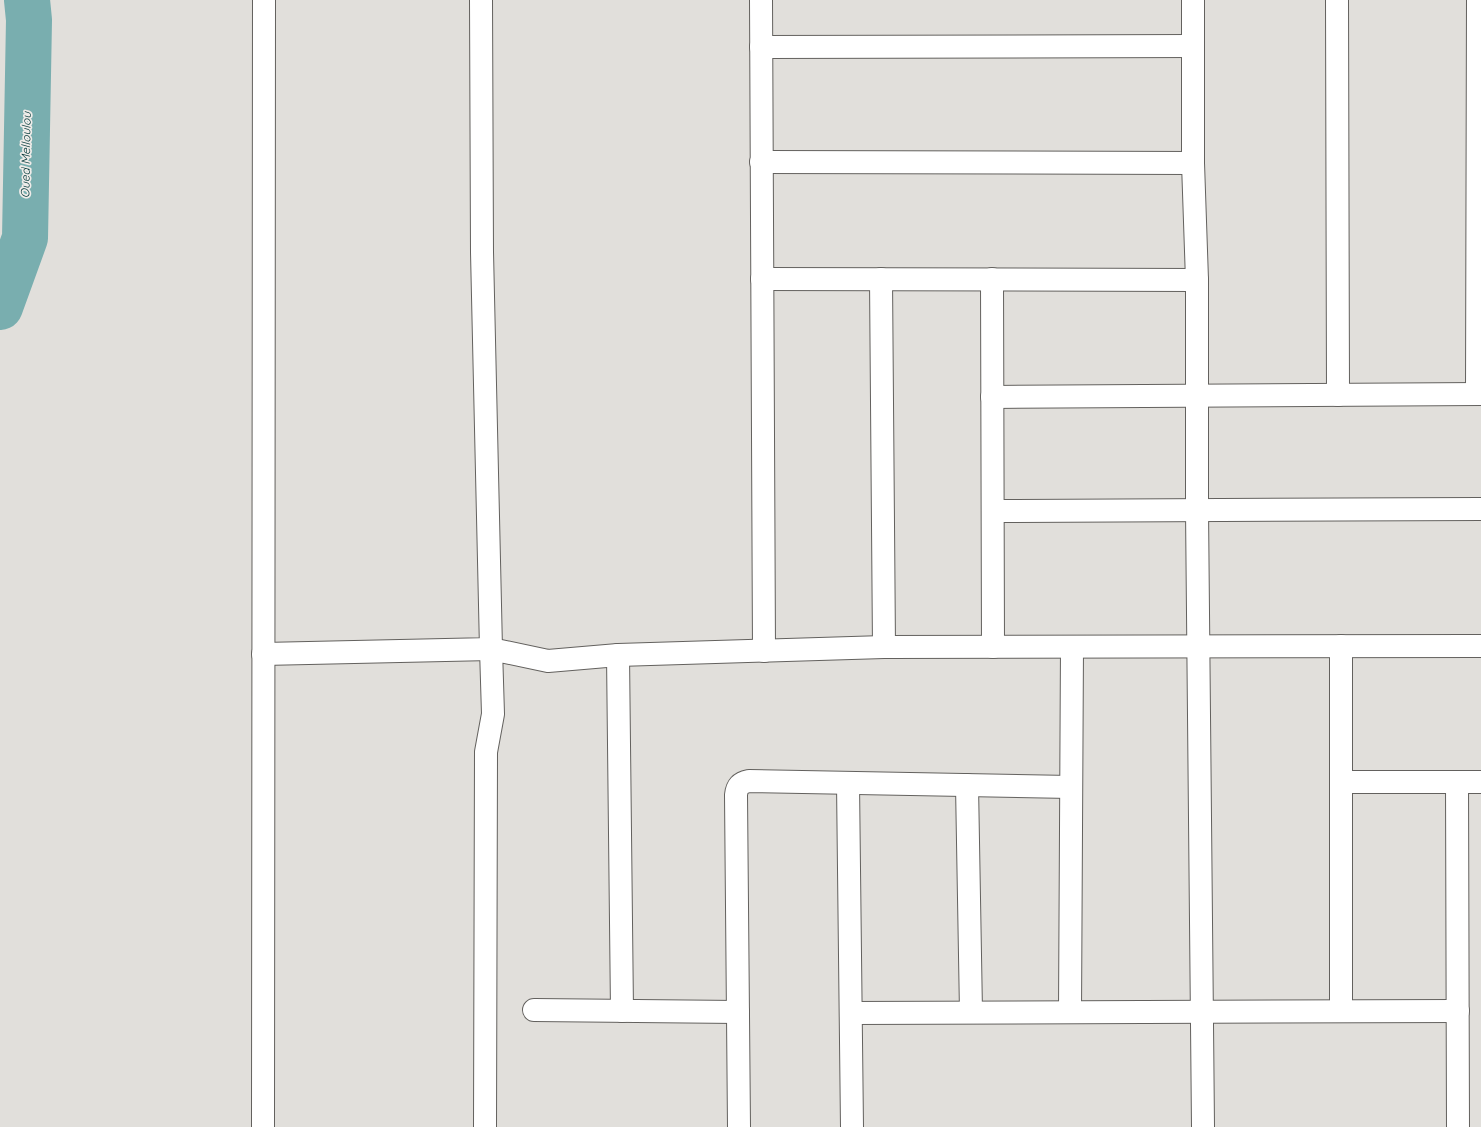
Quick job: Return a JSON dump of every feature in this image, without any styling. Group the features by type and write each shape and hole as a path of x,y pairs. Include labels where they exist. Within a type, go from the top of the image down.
{"street":[{"path":"263,1127 264,0"},
{"path":"481,0 482,252 493,714 486,752 485,1127"},
{"path":"761,0 764,651"},
{"path":"1193,0 1193,163 1197,280 1197,510 1203,1127"},
{"path":"1336,0 1338,395"},
{"path":"992,397 1479,394 1478,0"},
{"path":"761,47 1193,46"},
{"path":"762,162 1193,163"},
{"path":"762,279 1197,280"},
{"path":"881,279 884,647"},
{"path":"992,280 993,647"},
{"path":"993,511 1481,509"},
{"path":"1070,1012 1072,646"},
{"path":"1341,646 1341,1011"},
{"path":"263,654 491,649 548,661 618,655 884,647 1481,646"},
{"path":"618,655 622,1011"},
{"path":"739,1127 736,788 741,783 749,782 1071,787"},
{"path":"1341,782 1481,782"},
{"path":"1457,782 1458,1127"},
{"path":"848,783 852,1127"},
{"path":"967,785 971,1012"},
{"path":"534,1010 738,1012"},
{"path":"851,1013 1458,1011"}],"waterway":[{"name":"Oued Melloulou","path":"0,307 25,238 29,20 27,0"}]}
